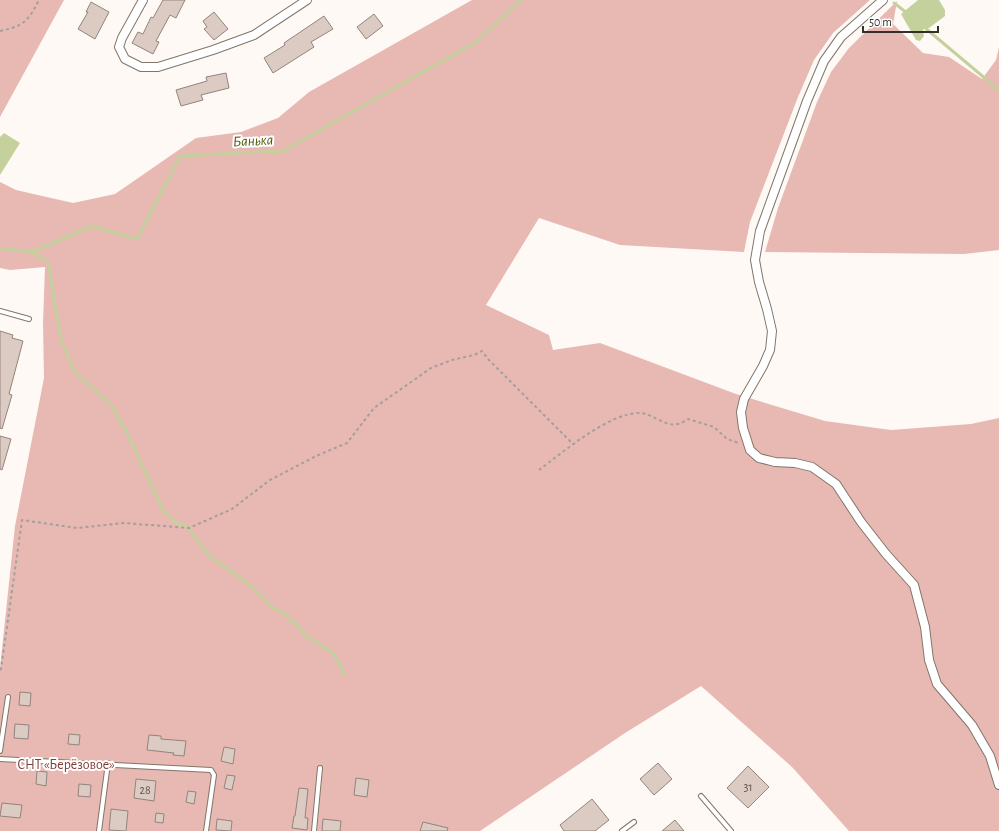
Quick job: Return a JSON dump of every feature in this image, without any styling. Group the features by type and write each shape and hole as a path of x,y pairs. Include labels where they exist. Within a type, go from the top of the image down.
{"street":[{"path":"143,0 122,38 119,47 125,59 141,66 158,67 213,50 254,35 308,0"},
{"path":"883,0 841,37 824,61 807,101 760,231 755,260 759,282 772,331 770,350 763,366 744,399 741,412 743,428 746,442 750,450 759,458 775,462 812,467 836,484 865,527 886,554 914,585 925,627 928,660 937,684 972,725 990,756 999,785"}],"lane":[{"path":"0,311 29,319"},
{"path":"0,751 8,696"},
{"path":"0,759 108,763 211,770 214,775 206,831"},
{"path":"99,831 108,763"},
{"path":"314,831 320,768"},
{"path":"701,796 731,831"},
{"path":"622,831 634,822"}],"path":[{"path":"0,31 18,27 32,13 38,0"},
{"path":"0,670 2,669 22,520 77,528 124,523 189,528 232,509 270,480 316,456 347,443 374,408 432,368 452,360 474,355 482,351 488,359 573,444"},
{"path":"539,470 573,444 616,418 640,413 652,416 667,423 677,424 688,419 714,427 727,439 738,443 746,442"}],"green space":[{"path":"0,0 64,0 0,117"},
{"name":"СНТ «Берёзовое»","path":"472,0 870,0 833,33 814,60 798,97 750,222 744,252 620,245 539,218 486,305 549,335 553,350 600,343 736,394 825,421 891,430 971,424 999,418 999,831 849,831 792,767 701,686 625,733 480,831 0,831 0,668 15,526 44,378 43,323 45,267 10,270 0,268 0,182 16,190 73,203 115,194 196,138 241,132 278,118 309,92"},
{"path":"897,1 893,24 923,53 949,57 982,79 996,60 999,47 999,250 964,254 765,252 778,208 817,102 831,72 849,48"}],"shaded area":[{"path":"918,0 939,0 945,10 945,16 929,28 923,29 924,36 920,41 916,40 901,14"},
{"path":"4,133 20,143 0,175 0,137"}],"building":[{"path":"163,0 185,0 176,18 170,15 156,41 159,42 153,54 132,43 138,32 143,34 151,17 153,18"},
{"path":"91,2 109,12 95,39 78,29 88,12 86,12"},
{"path":"214,12 228,29 214,40 204,29 207,27 203,21"},
{"path":"374,14 383,26 366,39 357,27"},
{"path":"324,16 333,29 311,42 314,47 273,73 264,58 285,45 284,43"},
{"path":"226,73 229,88 201,95 203,100 181,106 176,90 207,81 206,77"},
{"path":"0,331 13,335 12,338 23,341 9,394 12,395 2,429 0,428"},
{"path":"0,436 11,439 2,470 0,469"},
{"path":"20,692 31,693 30,706 19,705"},
{"path":"15,724 29,725 28,739 14,738"},
{"path":"69,734 80,735 79,745 68,744"},
{"path":"149,735 161,736 161,739 186,741 184,756 173,755 174,753 147,750"},
{"path":"224,747 235,749 233,764 221,761"},
{"path":"658,763 672,779 654,795 640,779"},
{"path":"748,766 769,787 748,808 727,788"},
{"path":"37,771 47,772 46,786 36,784"},
{"path":"227,775 235,776 232,790 224,788"},
{"path":"356,778 369,780 367,797 354,795"},
{"path":"136,779 156,781 154,801 134,798"},
{"path":"79,784 91,785 90,797 78,796"},
{"path":"299,788 308,789 305,818 308,818 307,830 292,828"},
{"path":"188,791 196,792 194,804 186,802"},
{"path":"592,799 609,820 595,831 564,831 560,825"},
{"path":"2,803 22,805 20,818 0,816"},
{"path":"111,809 128,811 126,831 109,830"},
{"path":"156,813 164,814 163,823 155,822"},
{"path":"217,819 232,821 231,831 216,830"},
{"path":"323,819 341,821 340,831 322,831"},
{"path":"675,820 684,831 662,831"},
{"path":"423,822 448,828 447,831 420,831"}],"waterway":[{"name":"Банька","path":"0,248 32,252 92,226 137,239 180,156 283,151 476,42 521,0"},
{"name":"Банька","path":"894,3 907,13"},
{"name":"Банька","path":"924,27 999,90"},
{"path":"32,252 48,262 61,340 75,372 112,406 127,433 164,512 175,522 189,528 202,547 212,558 249,584 272,607 284,614 296,624 306,636 332,652 344,674"}]}
